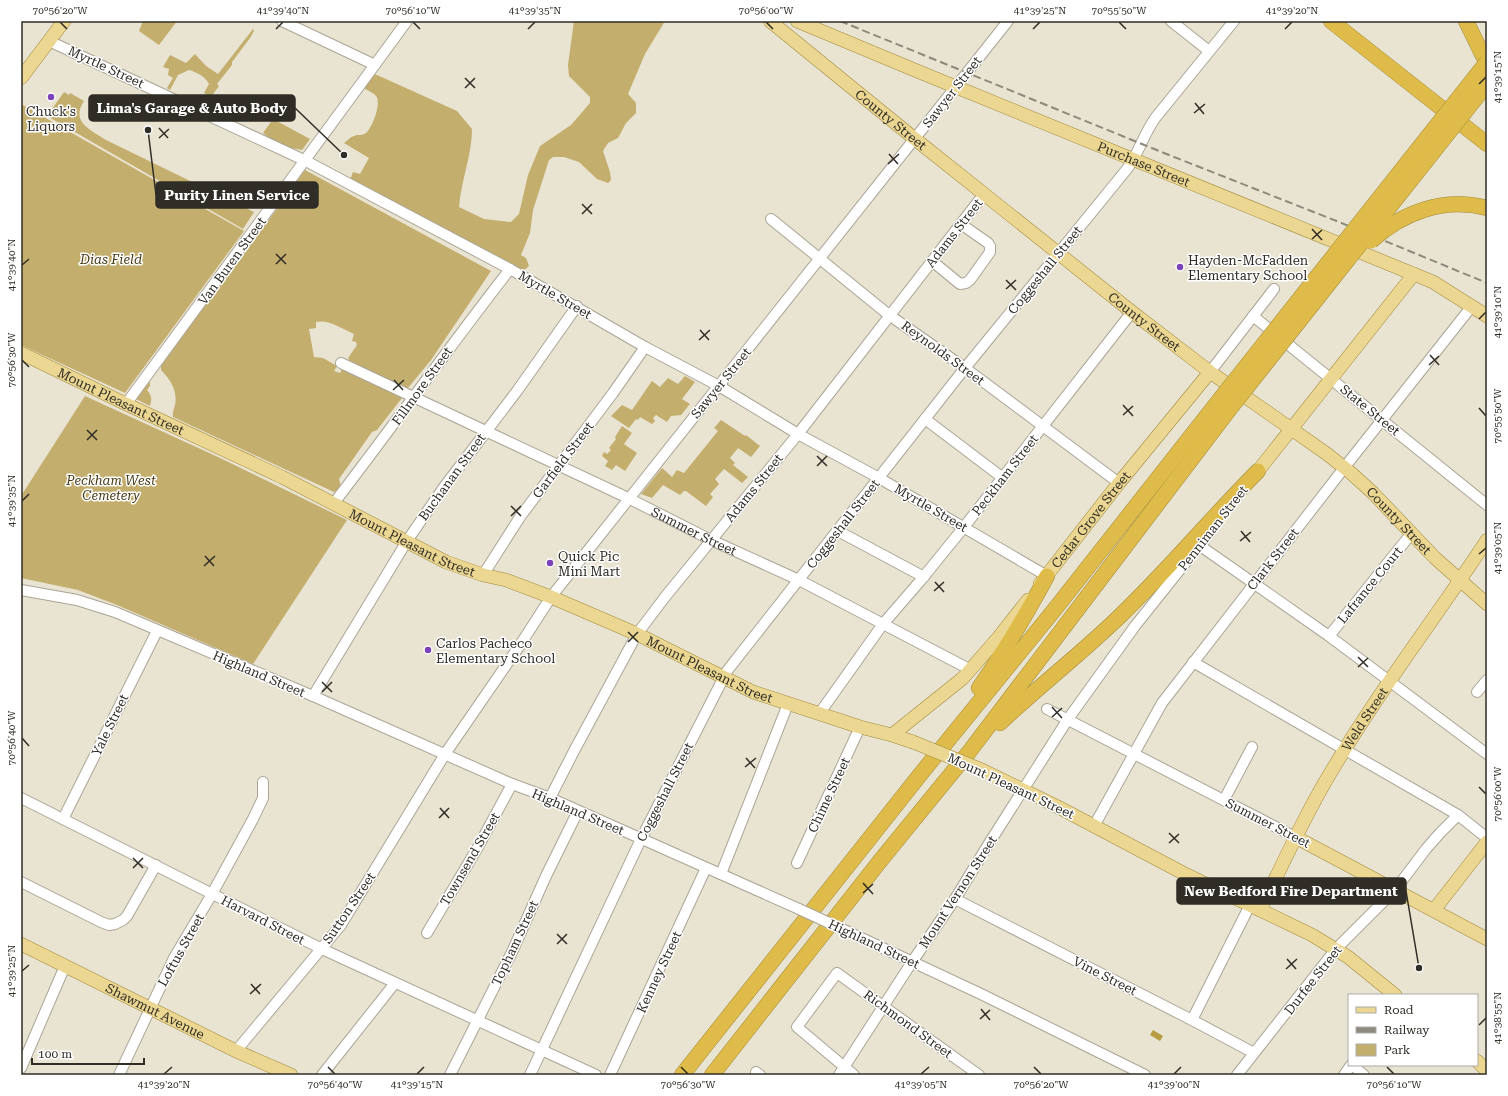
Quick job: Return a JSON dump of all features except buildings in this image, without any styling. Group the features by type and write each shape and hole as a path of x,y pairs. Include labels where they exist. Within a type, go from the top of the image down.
{"highway":[{"path":"1331,21 1487,144"},
{"path":"712,1075 884,856 969,752 1227,402 1487,63 1466,21"},
{"path":"682,1075 946,743 1227,402 1328,284 1487,84"},
{"path":"1328,284 1376,236 1392,224 1407,216 1425,209 1444,205 1464,204 1487,208"},
{"path":"969,752 1028,697 1091,644 1120,617 1152,585 1258,471"},
{"path":"946,743 1019,625 1046,576"}],"main road":[{"path":"21,78 64,21"},
{"name":"County Street","path":"770,21 1132,312 1210,372 1344,468 1369,489 1411,534 1460,581 1487,604"},
{"path":"796,42 802,23"},
{"name":"Purchase Street","path":"802,23 1438,284 1487,316"},
{"name":"Penniman Street","path":"1258,471 1414,274"},
{"name":"Mount Pleasant Street","path":"21,353 126,404 271,471 446,562 483,575 506,580 551,597 637,634 753,692 860,727 913,742 982,770 1094,826 1183,873 1312,935 1336,949 1394,994"},
{"name":"Cedar Grove Street","path":"892,735 971,670 1119,483 1210,372"},
{"name":"Weld Street","path":"1255,907 1297,838 1322,787 1345,750 1389,682 1487,540"},
{"name":"Summer Street","path":"1297,838 1487,939"},
{"path":"1434,910 1487,842"},
{"name":"Shawmut Avenue","path":"21,944 236,1051 291,1075"},
{"path":"1478,1062 1487,1071"}],"street":[{"path":"282,21 375,65"},
{"name":"Van Buren Street","path":"126,404 306,161 407,21"},
{"path":"1171,21 1209,51"},
{"name":"Coggeshall Street","path":"530,1075 641,839 727,671 965,368 1134,160 1152,122 1234,21"},
{"name":"Sawyer Street","path":"445,754 551,597 628,498 915,139 1004,23"},
{"name":"Myrtle Street","path":"49,41 306,161 510,269 645,347 719,386 798,434 879,478 1046,576"},
{"name":"Adams Street","path":"550,798 637,634 665,597 798,434 984,194"},
{"name":"Reynolds Street","path":"770,219 889,315 965,368 1043,428 1119,483"},
{"path":"932,261 960,284 966,284 970,280 990,252 990,246 961,224"},
{"name":"Fillmore Street","path":"334,503 510,269"},
{"name":"Cedar Grove Street","path":"1210,372 1274,289"},
{"name":"Buchanan Street","path":"313,696 407,541 444,487 517,391 576,306"},
{"name":"Clark Street","path":"1094,826 1162,703 1254,583 1472,306"},
{"name":"Peckham Street","path":"819,714 883,624 924,577 964,527 1043,428 1132,312"},
{"name":"State Street","path":"1253,316 1487,505"},
{"name":"Garfield Street","path":"483,575 520,517 559,466 645,347"},
{"name":"Summer Street","path":"341,363 486,430 628,498 711,540 799,580 971,670"},
{"path":"925,419 1003,478"},
{"name":"Penniman Street","path":"1023,790 1068,720 1135,626 1258,471"},
{"path":"838,531 924,577"},
{"name":"Lafrance Court","path":"1329,636 1411,534"},
{"path":"1199,545 1329,636 1487,754"},
{"name":"Highland Street","path":"22,593 60,597 93,605 313,696 512,784 550,798 799,909 1145,1075"},
{"name":"Yale Street","path":"64,819 157,631"},
{"path":"1193,662 1458,815 1487,838"},
{"path":"1477,692 1487,680"},
{"path":"721,874 788,704"},
{"name":"Summer Street","path":"1047,709 1297,838"},
{"name":"Chime Street","path":"797,864 860,727"},
{"path":"1224,800 1252,747"},
{"name":"Sutton Street","path":"236,1051 341,925 445,754"},
{"name":"Loftus Street","path":"119,1075 128,1058 149,1008 174,958 212,894 263,798 263,782"},
{"name":"Townsend Street","path":"427,933 478,847 512,784"},
{"name":"Mount Vernon Street","path":"842,1071 912,962 955,900 1023,790"},
{"name":"Harvard Street","path":"21,798 322,949 596,1075"},
{"name":"Topham Street","path":"450,1075 478,1021 578,811"},
{"name":"Durfee Street","path":"1237,1075 1336,949 1395,890 1426,849 1458,815"},
{"path":"21,882 93,919 113,925 120,923 127,916 156,865"},
{"name":"Kenney Street","path":"610,1075 706,868"},
{"name":"Vine Street","path":"955,900 1254,1053"},
{"path":"1192,1020 1255,907"},
{"path":"21,1068 65,966"},
{"name":"Richmond Street","path":"842,1071 797,1027 837,973 979,1075"},
{"path":"322,1075 395,983"},
{"path":"1344,1075 1350,1066"},
{"path":"1352,1066 1364,1075"},
{"path":"842,1071 854,1075"}],"green space":[{"path":"143,21 177,21 159,45 139,31"},
{"path":"574,21 665,21 645,54 628,94 636,103 636,113 626,123 618,138 608,143 603,151 611,180 608,183 597,179 579,162 564,157 553,157 549,160 533,210 530,233 521,255 526,258 529,266 522,272 350,180 353,172 360,174 369,158 344,143 350,138 366,133 373,121 377,109 378,99 374,94 363,88 373,74 457,111 472,129 472,139 459,207 484,219 511,222 519,214 528,175 540,146 571,125 590,103 590,97 569,76 568,65"},
{"path":"253,29 254,31 250,38 217,84 219,86 211,97 204,93 209,84 207,81 200,75 189,70 178,75 170,90 167,88 173,78 168,75 169,69 163,67 170,55 186,63 195,54 206,66 218,74"},
{"path":"64,92 69,95 70,93 84,101 80,108 79,115 84,125 94,133 254,212 243,229 47,116"},
{"name":"Dias Field","path":"21,104 244,231 125,393 21,345"},
{"path":"273,119 310,139 302,150 281,144 272,140 263,133"},
{"path":"305,170 491,271 431,360 408,388 350,362 348,358 357,345 356,342 352,341 354,334 335,325 321,321 316,322 316,328 309,329 314,357 323,358 337,366 334,371 340,373 342,369 402,398 377,430 372,432 339,479 341,487 334,492 173,417 176,400 174,390 170,381 161,370 161,366"},
{"path":"685,376 695,382 682,399 690,404 681,415 671,416 667,422 656,415 653,418 655,421 652,424 640,417 638,420 636,419 629,428 611,416 622,405 632,410 652,381 660,387 668,378 678,384"},
{"path":"150,382 150,386 147,390 151,398 150,406 136,399 143,388"},
{"name":"Peckham West Cemetery","path":"85,396 218,457 347,520 253,664 117,605 78,590 21,578 21,496"},
{"path":"721,420 745,436 746,435 760,446 751,457 738,448 730,458 735,463 733,465 748,477 742,483 724,469 715,479 719,484 710,494 713,497 706,506 686,491 680,495 663,485 652,498 641,494 662,468 672,477 677,470 684,473 718,431 714,428"},
{"path":"622,426 632,433 624,444 637,453 625,471 616,465 612,470 605,466 608,461 602,456 604,452 607,454 611,450 609,448 616,439 615,437"}],"shaded area":[{"path":"1153,1030 1163,1036 1160,1041 1150,1035"}],"railway":[{"path":"840,21 1487,283"}],"place":[{"name":"Chuck's Liquors","path":"51,97"},
{"name":"Purity Linen Service","path":"148,130"},
{"name":"Lima's Garage & Auto Body","path":"344,155"},
{"name":"Hayden-McFadden Elementary School","path":"1180,267"},
{"name":"Quick Pic Mini Mart","path":"550,563"},
{"name":"Carlos Pacheco Elementary School","path":"428,650"},
{"name":"New Bedford Fire Department","path":"1419,968"}]}
